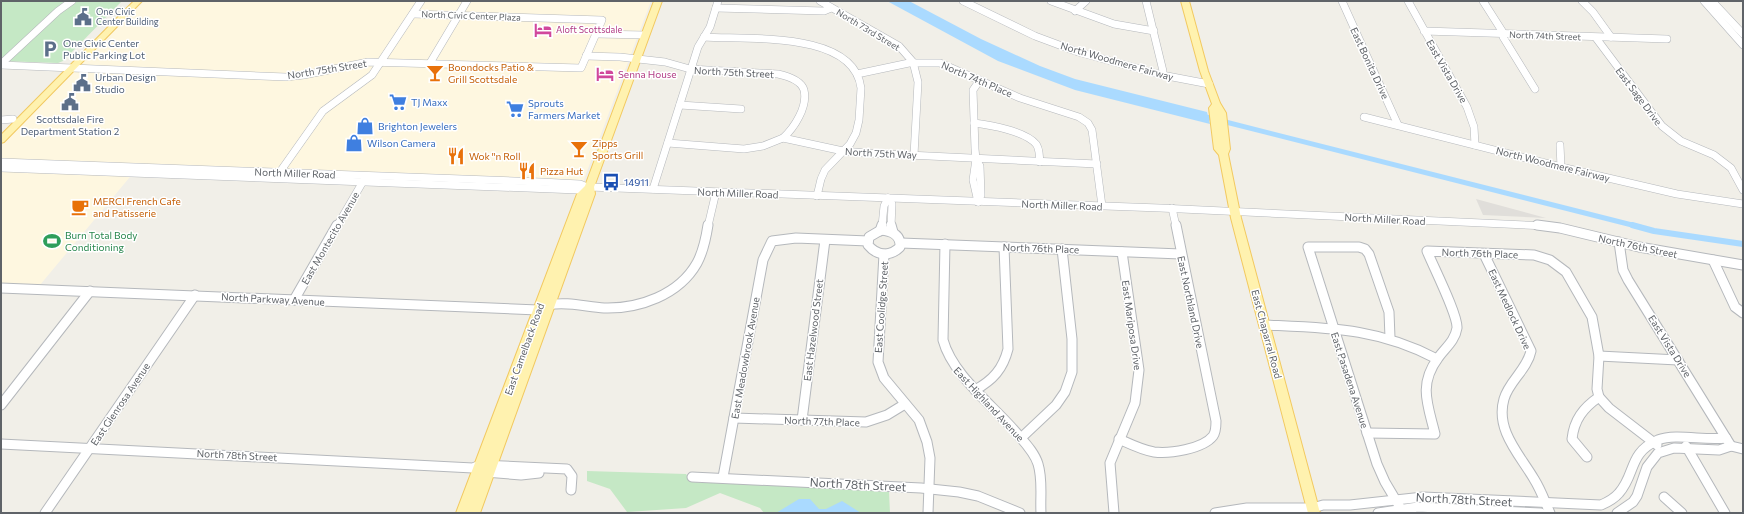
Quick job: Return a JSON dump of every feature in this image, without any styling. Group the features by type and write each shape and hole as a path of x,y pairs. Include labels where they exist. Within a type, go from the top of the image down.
{"main road":[{"path":"1,140 130,1"},
{"path":"5,124 138,1"},
{"name":"East Camelback Road","path":"462,513 516,386 582,194 589,187 658,1"},
{"name":"East Chaparral Road","path":"1184,1 1217,109 1226,149 1223,154 1235,211 1316,511"},
{"name":"East Camelback Road","path":"474,513 482,469"}],"street":[{"path":"1,65 68,1"},
{"path":"58,11 72,1"},
{"path":"277,176 322,111 368,78 382,62 421,1"},
{"path":"430,63 467,1"},
{"name":"North 73rd Street","path":"820,1 899,46 913,62"},
{"name":"North Woodmere Fairway","path":"963,1 1057,45 1105,60 1162,75 1209,84"},
{"path":"1051,1 1117,25 1154,32"},
{"path":"1075,11 1086,1"},
{"path":"1146,1 1163,71 1162,75"},
{"name":"East Bonita Drive","path":"1342,1 1398,125"},
{"name":"East Vista Drive","path":"1408,1 1468,107 1474,127 1475,144"},
{"path":"1483,1 1504,34 1503,37 1535,89"},
{"path":"1582,1 1593,12 1611,37"},
{"path":"1704,1 1742,44"},
{"path":"1712,1 1743,34"},
{"path":"653,189 690,70 698,47 710,27 717,4 824,11 831,8"},
{"name":"North Civic Center Plaza","path":"413,14 602,20 596,34"},
{"name":"North 74th Street","path":"1424,31 1596,38 1611,37 1667,39"},
{"path":"586,56 596,34 645,35"},
{"path":"704,37 722,40 784,41 816,45 839,55 857,74 862,92 857,127 851,142 825,169 821,177 817,196"},
{"name":"East Sage Drive","path":"1596,38 1662,126 1681,141 1714,155 1731,168 1743,190"},
{"name":"North 75th Street","path":"1,65 286,77 311,74 360,63 430,63 581,68 586,56 636,59 665,62 690,70 778,74 797,81 804,91 802,114 798,121 783,138"},
{"path":"913,62 918,82 914,155"},
{"name":"North 74th Place","path":"857,74 913,62 940,62 1020,98 1079,117 1088,123 1092,130 1097,164"},
{"path":"978,202 974,193 973,166 976,159 973,90 980,80"},
{"path":"680,105 741,109"},
{"name":"North Woodmere Fairway","path":"1364,117 1561,167 1677,194 1743,204"},
{"path":"974,123 992,126 1030,139 1036,143 1039,150 1040,162"},
{"path":"668,143 744,149 763,146 783,138"},
{"name":"North 75th Way","path":"783,138 843,151 1097,164"},
{"path":"1560,145 1561,167"},
{"name":"North Miller Road","path":"1,162 277,176"},
{"path":"1097,164 1102,206"},
{"name":"North Miller Road","path":"1,168 365,179 578,190 589,187 1172,208 1534,225"},
{"name":"East Montecito Avenue","path":"294,300 365,179"},
{"name":"North Parkway Avenue","path":"1,288 294,300 544,308 618,308 648,301 671,290 682,282 696,264 701,253 716,192"},
{"path":"880,231 882,226 884,203 888,198 892,204 891,226 893,232"},
{"name":"East Northland Drive","path":"1119,439 1155,452 1195,447 1213,436 1215,430 1216,421 1172,208"},
{"name":"North 76th Street","path":"1534,225 1564,229 1619,242 1713,260 1743,264"},
{"path":"886,230 893,232 898,236 901,243 898,250 884,254 874,252 868,245 868,241 872,234 886,230"},
{"name":"East Meadowbrook Avenue","path":"723,477 763,260 772,241 796,238 825,240"},
{"path":"825,240 868,241"},
{"name":"East Hazelwood Street","path":"802,420 825,240"},
{"name":"East Vista Drive","path":"1619,242 1623,270 1729,442"},
{"name":"North 76th Place","path":"901,243 1181,254"},
{"name":"East Highland Avenue","path":"945,244 943,340 946,351 951,362 1034,454 1038,463 1041,513"},
{"name":"East Pasadena Avenue","path":"1390,338 1388,307 1369,254 1365,249 1314,246 1308,247 1308,251 1380,473 1401,509"},
{"path":"975,390 989,382 999,373 1006,360 1008,349 1004,247"},
{"path":"1021,438 1049,414 1058,404 1066,390 1070,377 1072,350 1062,249"},
{"name":"North 76th Place","path":"1437,359 1455,338 1457,326 1454,314 1427,251 1534,255 1550,260 1566,272 1592,317 1600,356 1597,389 1599,397"},
{"name":"East Mariposa Drive","path":"1114,513 1110,463 1135,403 1139,370 1122,252"},
{"name":"East Coolidge Street","path":"884,254 877,348 878,362 884,378 919,420 927,442 930,458 928,513"},
{"name":"East Medlock Drive","path":"1484,254 1531,351 1528,362 1504,397 1502,407 1504,428 1508,440 1533,477 1550,513"},
{"path":"1713,260 1736,307 1743,313"},
{"path":"1,405 90,291"},
{"name":"East Glenrosa Avenue","path":"45,513 194,295"},
{"path":"1265,325 1365,332 1390,338 1421,349 1437,359 1427,380 1425,393 1435,434 1367,432"},
{"path":"1600,356 1678,360"},
{"path":"1587,457 1572,440 1573,428 1578,417 1588,404 1599,397 1609,408 1654,442 1663,451 1657,453 1649,463 1639,492 1633,503 1617,513"},
{"name":"North 77th Place","path":"734,418 866,422 887,415 905,404"},
{"path":"1681,438 1725,513"},
{"name":"North 78th Street","path":"1215,513 1247,508 1316,511 1320,504 1351,506 1394,499 1423,497 1593,506 1609,503 1621,493 1638,452 1654,442 1662,439 1681,438 1710,440 1729,442 1743,449"},
{"name":"North 78th Street","path":"1663,451 1677,448 1721,450 1729,442"},
{"name":"North 78th Street","path":"1,444 482,469 521,474 572,473 574,478 571,490"},
{"name":"North 78th Street","path":"692,477 723,477 928,489 978,496 1020,513"},
{"path":"1664,497 1682,513"},
{"name":"North 78th Street","path":"1378,513 1418,507 1541,513"}],"shaded area":[{"path":"144,1 651,1 583,182 139,166 40,285 1,284 1,144"},
{"path":"1476,199 1546,218 1483,215"}],"green space":[{"path":"1,1 122,1 63,61 58,63 1,61"},
{"path":"587,471 686,474 692,482 779,485 889,492 890,513 764,513 760,508 720,493 686,508 627,512 610,489 587,481"}],"water":[{"path":"887,1 909,1 981,39 1040,66 1075,79 1207,112 1210,124 1075,90 998,61"},
{"path":"799,499 810,499 819,509 826,509 842,501 861,513 776,513"}],"waterway":[{"path":"1202,116 1636,226"},
{"path":"1632,225 1654,231 1743,244"}],"place":[{"name":"One Civic Center Building","path":"83,17"},
{"name":"Aloft Scottsdale","path":"543,30"},
{"name":"One Civic Center Public Parking Lot","path":"50,49"},
{"name":"Boondocks Patio & Grill Scottsdale","path":"435,73"},
{"name":"Senna House","path":"605,74"},
{"name":"Urban Design Studio","path":"82,83"},
{"name":"Scottsdale Fire Department Station 2","path":"70,102"},
{"name":"TJ Maxx","path":"398,102"},
{"name":"Sprouts Farmers Market","path":"515,109"},
{"name":"Brighton Jewelers","path":"365,126"},
{"name":"Wilson Camera","path":"354,143"},
{"name":"Zipps Sports Grill","path":"579,149"},
{"name":"Wok \"n Roll","path":"456,156"},
{"name":"Pizza Hut","path":"527,171"},
{"name":"14911","path":"611,182"},
{"name":"MERCI French Cafe and Patisserie","path":"80,207"},
{"name":"Burn Total Body Conditioning","path":"52,241"}]}
